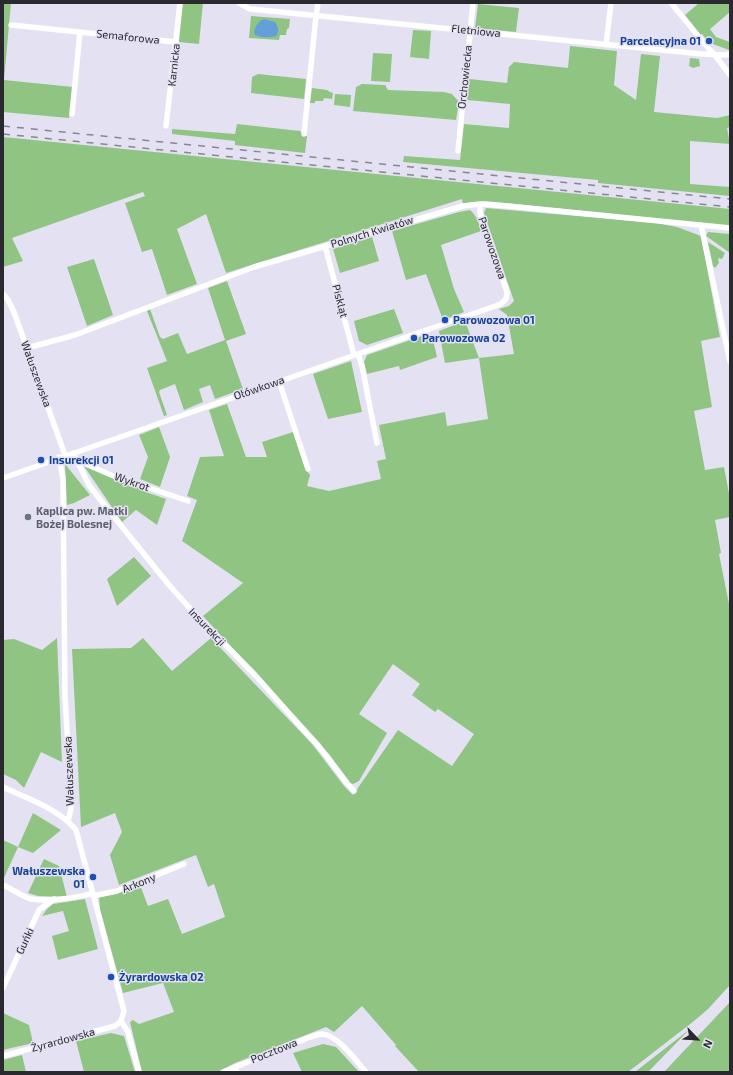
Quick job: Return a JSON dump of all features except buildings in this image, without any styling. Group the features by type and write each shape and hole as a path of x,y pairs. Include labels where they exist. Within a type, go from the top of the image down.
{"street":[{"name":"Karnicka","path":"166,126 180,3"},
{"name":"Fletniowa","path":"239,3 250,9 316,16 702,54 730,54"},
{"path":"304,134 318,3"},
{"name":"Orchowiecka","path":"458,151 473,3"},
{"path":"606,45 611,3"},
{"path":"671,3 730,75"},
{"name":"Semaforowa","path":"11,25 176,42"},
{"name":"Semaforowa","path":"72,114 80,32"},
{"name":"Polnych Kwiatów","path":"27,348 75,335 254,267 454,207 480,204 508,206 730,228"},
{"name":"Parowozowa","path":"480,204 480,213 506,292"},
{"path":"701,225 730,358"},
{"name":"Piskląt","path":"325,246 356,355 362,366 377,443"},
{"name":"Ołówkowa","path":"3,478 62,456 500,304 506,299 506,292"},
{"name":"Wałuszewska","path":"3,294 14,312 62,456 65,697 70,762 71,809 68,821 76,830 124,1012 122,1021 128,1032 139,1072"},
{"path":"279,381 308,468"},
{"name":"Insurekcji","path":"73,453 89,485 169,585 194,613 256,676 322,750 354,791"},
{"name":"Wykrot","path":"76,460 188,501"},
{"path":"3,787 57,813 68,821"},
{"name":"Arkony","path":"3,885 30,898 54,900 117,891 184,864"},
{"name":"Guńki","path":"3,988 39,910 54,900"},
{"name":"Żyrardowska","path":"3,1056 115,1026 122,1021"},
{"name":"Pocztowa","path":"223,1072 236,1069 318,1034 325,1035 338,1042 366,1072"}],"green space":[{"path":"3,3 11,3 4,80 73,87 69,118 3,112"},
{"path":"183,3 203,3 199,44 179,42"},
{"path":"699,3 730,3 730,12 710,29 716,37 730,42 729,50 713,44 708,38 707,40 702,34 700,35 685,15"},
{"path":"478,4 519,8 516,32 475,28"},
{"path":"251,16 290,19 289,28 287,29 286,35 280,35 279,40 249,38"},
{"path":"413,30 431,31 429,59 410,57"},
{"path":"570,46 617,51 614,85 636,100 641,54 660,56 654,112 717,118 730,115 730,127 727,128 730,144 690,141 690,184 730,187 730,196 598,183 598,180 403,162 404,156 460,160 464,124 509,128 510,104 467,100 469,79 507,83 509,67 514,62 568,68"},
{"path":"373,53 392,54 390,82 371,81"},
{"path":"690,58 699,59 700,66 693,68 689,66"},
{"path":"258,74 306,79 304,99 251,93 252,77"},
{"path":"362,84 385,85 388,90 444,92 452,94 459,102 456,120 353,111 356,87"},
{"path":"312,88 327,90 333,93 332,99 324,98 323,101 315,101 315,103 310,103"},
{"path":"335,94 351,95 350,107 334,105"},
{"path":"237,124 300,131 303,135 307,136 305,153 235,145 235,141 172,134 172,129 235,134"},
{"path":"3,137 730,209 730,226 485,201 463,204 462,199 226,273 206,214 177,229 197,284 167,295 152,249 142,252 125,203 145,196 143,192 12,238 23,261 3,267"},
{"path":"486,208 656,223 677,227 701,236 720,337 701,341 712,407 694,411 705,470 724,467 730,499 730,517 715,520 721,553 719,554 730,609 730,985 708,1009 694,1021 628,1072 419,1072 362,1006 334,1032 326,1027 235,1063 218,1072 142,1072 130,1022 133,1020 139,1024 174,1012 163,983 123,993 100,909 99,897 140,885 148,906 168,899 182,934 225,917 214,884 208,887 196,855 119,885 110,855 122,832 115,813 81,827 72,649 131,648 143,638 172,671 211,638 313,745 344,786 353,795 398,730 452,766 474,734 438,709 435,712 412,695 420,684 393,664 359,714 387,733 359,781 353,784 349,783 320,743 203,616 243,583 182,541 197,500 187,496 200,457 224,456 209,410 227,404 246,457 267,457 262,442 293,432 305,468 310,475 307,486 329,491 381,479 377,461 386,459 379,425 445,412 447,426 488,419 479,358 514,354 507,315 499,309 509,306 514,301 484,213"},
{"path":"470,210 476,217 481,231 441,245 454,289 464,312 443,320 426,274 406,280 392,231"},
{"path":"708,232 730,234 730,253 706,236"},
{"path":"372,237 379,261 340,273 333,249"},
{"path":"708,242 725,253 722,259 718,258 719,263 715,268 713,266"},
{"path":"94,259 113,315 87,326 67,267"},
{"path":"227,281 246,334 226,341 243,389 215,399 210,385 199,389 203,402 184,410 175,384 160,390 159,392 167,415 164,416 147,368 167,361 147,311 150,309 160,337 163,339 178,333 187,354 225,340 208,288"},
{"path":"394,309 403,333 367,345 359,341 354,321"},
{"path":"465,321 479,358 445,363 439,331"},
{"path":"425,335 433,340 437,357 400,370 399,366 367,374 364,362 367,355"},
{"path":"351,361 362,412 328,419 313,374"},
{"path":"159,427 170,457 160,487 140,479 148,457 139,435"},
{"path":"65,464 90,495 67,505"},
{"path":"84,466 144,487 143,491 166,499 157,525 136,510 122,522"},
{"path":"134,557 151,576 117,606 107,579"},
{"path":"57,638 62,762 41,752 24,788 16,780 3,774 3,640 14,639 42,650"},
{"path":"33,813 61,830 33,853 18,847"},
{"path":"3,840 18,847 3,880"},
{"path":"44,859 59,866 67,897 38,896 28,893"},
{"path":"85,899 98,949 58,960 52,936 69,931 63,911 42,916 53,904"},
{"path":"730,1002 730,1072 664,1072"},
{"path":"3,1013 29,1025 33,1043 3,1050"},
{"path":"690,1029 648,1072 635,1072"},
{"path":"111,1033 124,1036 135,1072 84,1072 76,1041"},
{"path":"323,1044 336,1047 359,1072 302,1072 293,1053"},
{"path":"22,1055 26,1072 3,1072 3,1060"}],"water":[{"path":"264,19 275,22 278,29 276,36 265,37 254,34 257,25"}],"railway":[{"path":"3,126 730,199"},
{"path":"3,134 730,207"}],"place":[{"name":"Parcelacyjna 01","path":"709,41"},
{"name":"Parowozowa 01","path":"445,320"},
{"name":"Parowozowa 02","path":"414,338"},
{"name":"Insurekcji 01","path":"41,460"},
{"name":"Kaplica pw. Matki Bożej Bolesnej","path":"28,517"},
{"name":"Wałuszewska 01","path":"93,877"},
{"name":"Żyrardowska 02","path":"111,977"}]}
